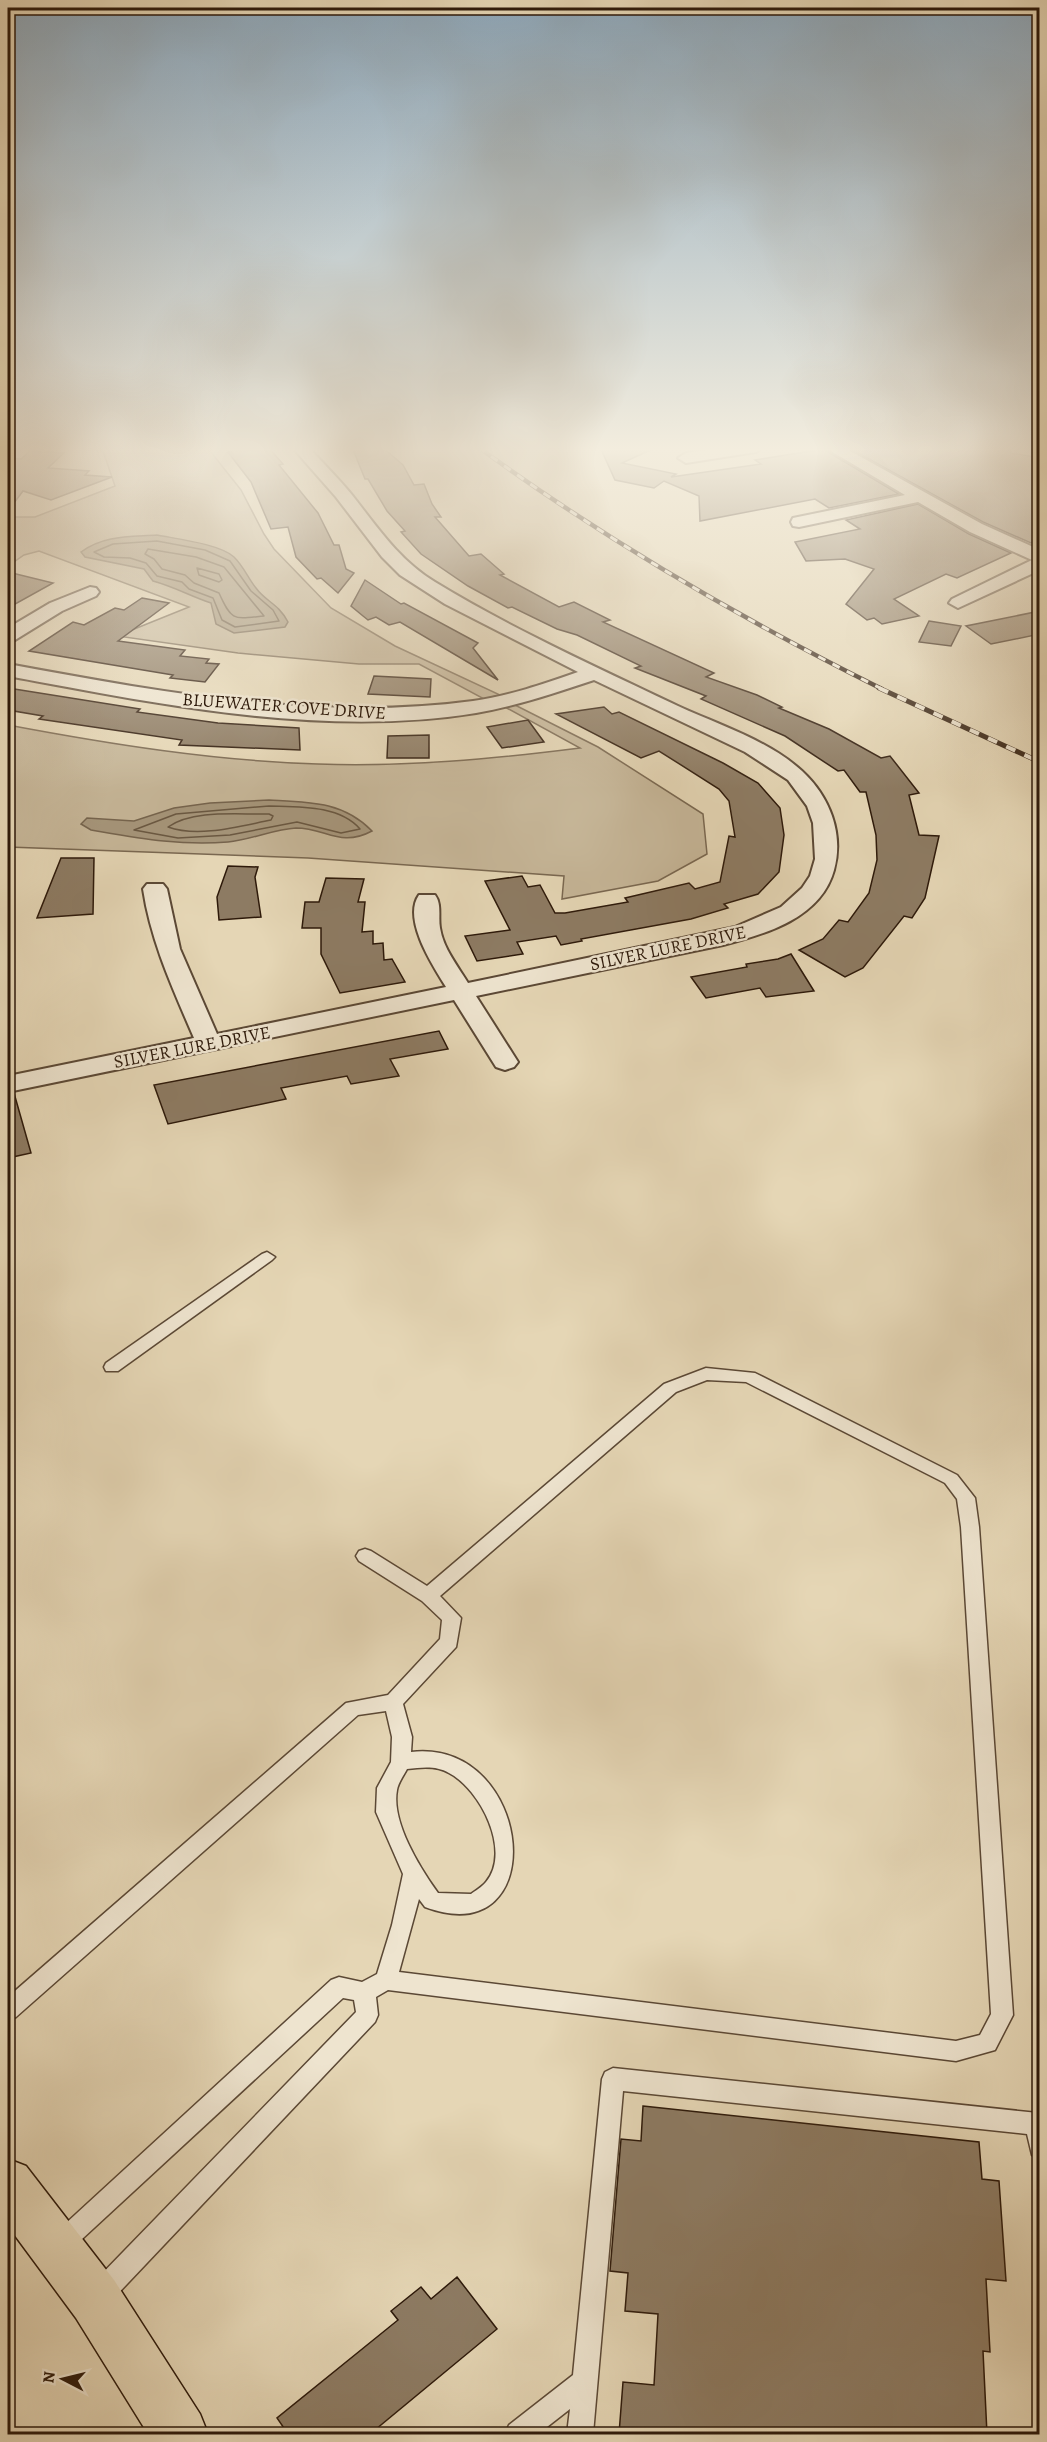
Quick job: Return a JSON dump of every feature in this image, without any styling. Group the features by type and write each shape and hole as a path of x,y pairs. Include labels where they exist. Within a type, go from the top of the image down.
{"main road":[{"path":"8,2184 95,2300 180,2434"}],"street":[{"name":"SILVER LURE DRIVE","path":"8,1084 461,992 756,929 798,906 821,877 828,845 823,815 807,788 793,774 759,753 593,674 414,577 397,561"},
{"path":"958,603 1040,563"},
{"path":"8,636 90,592"},
{"name":"BLUEWATER COVE DRIVE","path":"8,670 215,703 375,714 442,711 499,702 542,692 593,674"},
{"path":"155,889 157,918 163,939 209,1043"},
{"path":"427,900 428,928 435,950 505,1062"}],"lane":[{"path":"112,1367 267,1257"},
{"path":"56,2247 339,1987 364,1992 386,1980 956,2051 987,2043 1002,2015 970,1527 966,1498 951,1479 749,1377 706,1374 670,1388 428,1596"},
{"path":"8,2010 353,1708 393,1702 449,1642 452,1618 428,1596 364,1556"},
{"path":"393,1702 402,1737 401,1762 387,1788 386,1812 412,1874 432,1901 458,1905 478,1901 500,1881 505,1853 503,1827 483,1792 464,1771 444,1762 422,1758 401,1762"},
{"path":"386,1980 404,1925 412,1874"},
{"path":"95,2300 367,2015 364,1992"},
{"path":"580,2434 613,2079 1038,2124 1040,2147"},
{"path":"518,2434 584,2382"}],"shaded area":[{"path":"66,561 286,561 331,608 395,646 500,695 484,699 419,664 359,664 238,653 117,636 189,607"},
{"path":"513,704 598,747 703,814 707,854 658,881 562,899 564,876 308,858 8,847 8,725 162,750 240,759 318,764 449,761 580,748 503,706"}],"water":[{"path":"104,561 237,561 260,593 288,622 285,627 234,633 216,624 211,603 153,581 144,569"},
{"path":"269,800 324,805 349,814 372,831 361,836 342,838 296,828 237,841 193,843 108,833 91,830 81,824 87,818 134,821 174,808 210,803"}],"building":[{"path":"300,561 344,561 346,569 354,573 338,593 321,578 317,579"},
{"path":"431,561 489,561 504,574 500,575 559,607 574,602 610,620 603,622 714,673 706,677 757,695 782,707 779,708 829,729 881,758 890,756 919,793 909,795 919,835 939,836 925,898 912,918 904,916 863,968 845,977 799,950 823,939 839,920 848,922 869,893 877,860 876,835 866,792 860,792 844,770 838,771 785,736 701,699 706,696 635,668 641,666 577,635 557,629 512,607 508,608 468,586"},
{"path":"851,561 994,561 957,578 946,574 894,599 919,616 882,624 874,618 867,620 846,604 874,569"},
{"path":"8,572 53,583 8,608"},
{"path":"365,580 401,604 404,603 478,643 473,648 498,680 400,622 389,625 376,617 368,620 351,606"},
{"path":"142,598 169,603 118,641 185,650 180,656 209,659 206,663 219,664 205,682 170,678 173,675 29,651 73,622 84,625 115,608 124,610"},
{"path":"1040,611 1040,634 991,644 966,626"},
{"path":"929,621 961,626 951,646 919,642"},
{"path":"374,676 431,679 430,697 368,694"},
{"path":"8,688 140,709 137,712 218,723 299,728 300,750 179,745 182,740 39,719 43,716 8,710"},
{"path":"604,707 612,714 619,712 723,763 758,783 780,808 784,835 779,872 758,894 724,904 728,908 691,919 581,939 582,941 561,945 556,936 517,942 523,954 477,961 465,936 510,930 485,881 522,876 528,887 540,885 555,913 628,902 625,898 689,883 695,889 720,882 729,836 735,837 729,801 719,789 659,751 641,758 556,714"},
{"path":"528,720 544,742 502,748 487,727"},
{"path":"429,735 429,758 387,758 388,736"},
{"path":"61,858 94,858 93,914 37,918"},
{"path":"228,866 258,867 255,877 261,917 219,920 217,897"},
{"path":"326,878 364,879 358,902 365,902 362,932 373,931 373,944 383,943 384,960 392,959 405,982 340,993 321,954 321,928 302,928 305,902 319,902"},
{"path":"791,954 814,991 766,997 760,988 706,998 691,977 747,967 746,964 778,959"},
{"path":"439,1031 448,1049 390,1059 399,1076 351,1084 347,1076 281,1088 286,1099 168,1124 154,1085"},
{"path":"14,1093 31,1153 8,1158 8,1094"},
{"path":"643,2106 979,2142 982,2179 999,2181 1006,2281 986,2279 990,2352 983,2351 987,2434 619,2434 623,2382 654,2385 658,2314 625,2311 628,2273 610,2271 621,2139 641,2141"},
{"path":"457,2277 497,2329 370,2434 288,2434 277,2418 398,2320 391,2311 421,2287 431,2299"}],"railway":[{"path":"649,561 777,635 882,689"},
{"path":"879,688 1040,762"}]}
